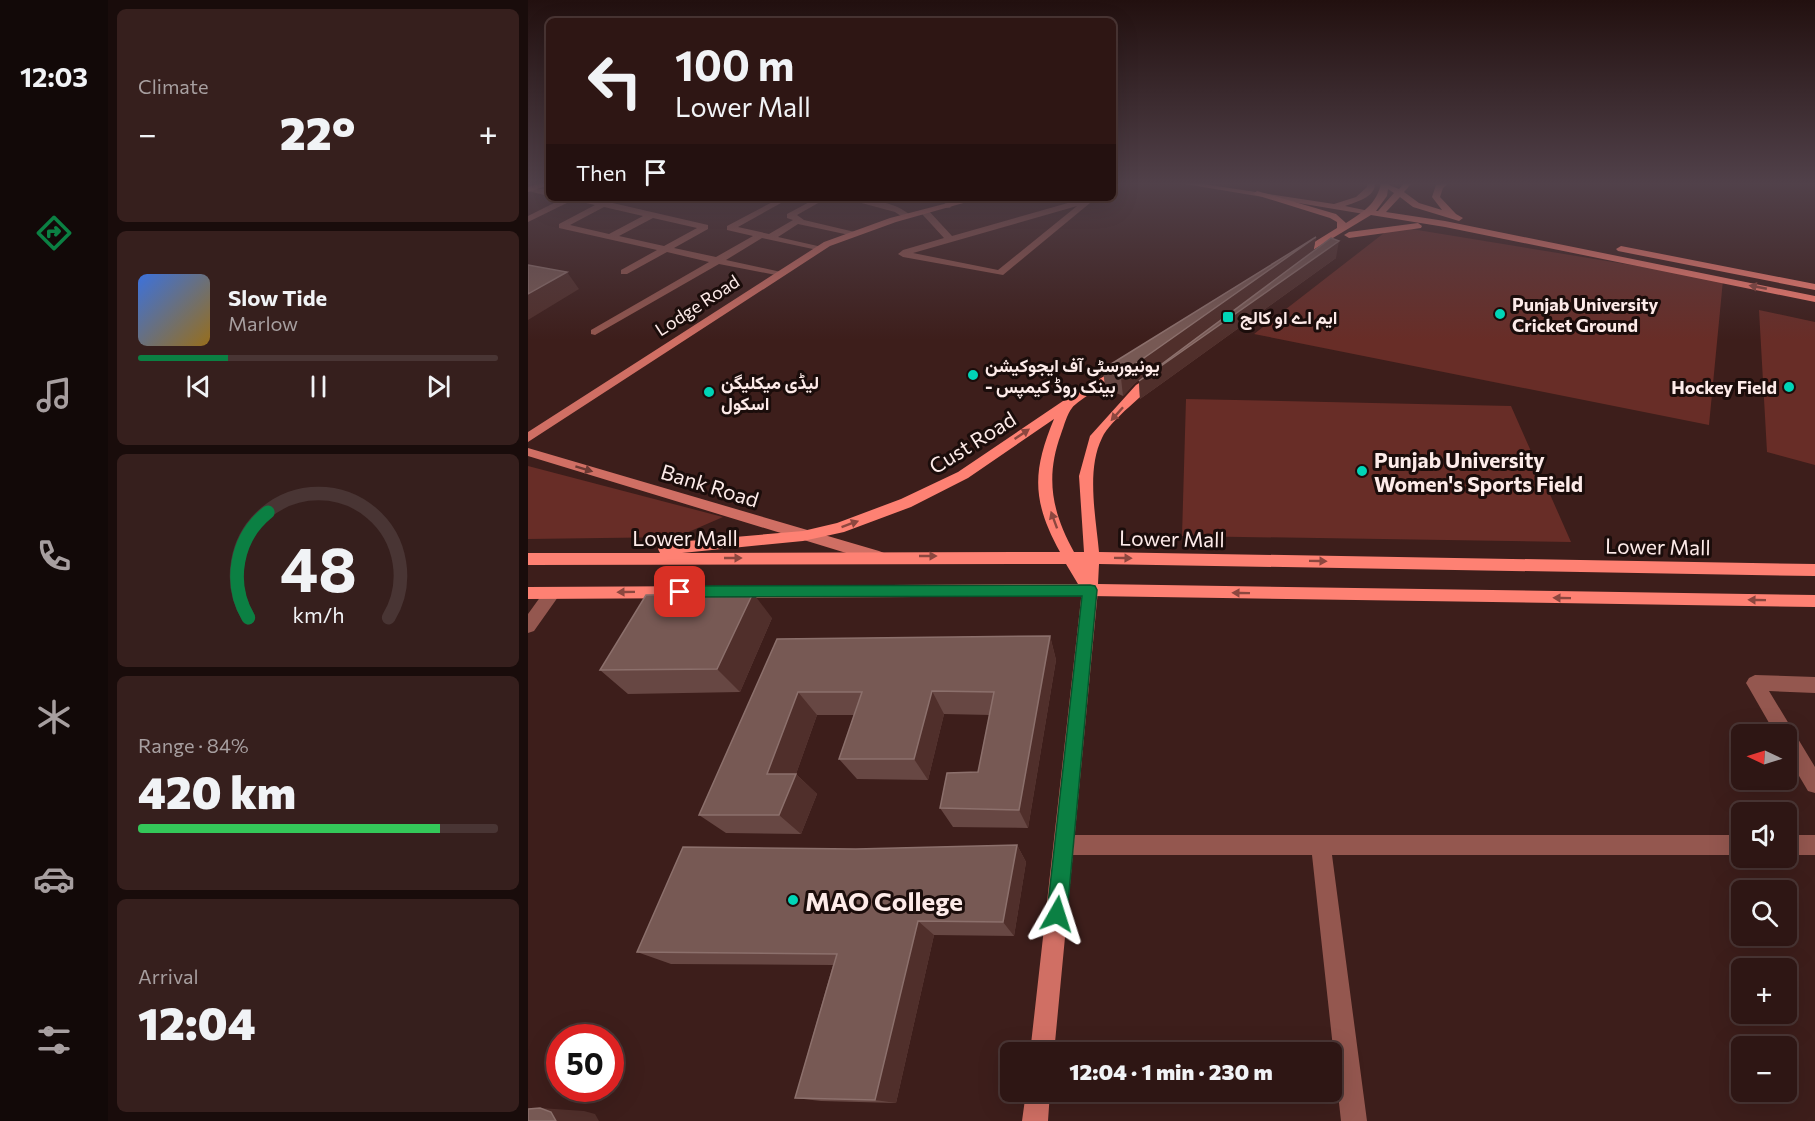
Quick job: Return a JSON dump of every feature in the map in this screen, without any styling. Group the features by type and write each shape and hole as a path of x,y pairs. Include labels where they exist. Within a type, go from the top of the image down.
{"main road":[{"path":"1282,265 1339,235"},
{"path":"1296,271 1341,235"},
{"path":"1501,235 1815,299"},
{"path":"1546,235 1815,287"},
{"name":"Cust Road","path":"535,559 803,536 839,528 906,503 963,475 1135,359"},
{"path":"1090,590 1092,558 1086,476 1096,436 1140,388 1167,367"},
{"path":"1067,404 1045,467 1046,492 1068,558 1090,590"},
{"name":"Lower Mall","path":"535,559 1092,558 1815,570"},
{"path":"528,593 1090,590 1815,601"}],"street":[{"path":"609,235 778,274"},
{"path":"624,272 691,235"},
{"path":"758,235 819,249"},
{"path":"595,332 716,261 767,235"},
{"name":"Lodge Road","path":"528,438 778,274 819,249 849,235"},
{"path":"947,235 951,240"},
{"path":"967,235 903,254 1000,273 1046,235"},
{"name":"Lodge Road","path":"528,427 616,373 637,365"},
{"name":"Bank Road","path":"528,452 879,557"},
{"path":"1043,1042 1090,590"},
{"path":"528,626 552,593"},
{"path":"1779,724 1755,683 1815,685"},
{"path":"1797,754 1815,784"},
{"path":"1064,845 1731,845"},
{"path":"1321,845 1354,1121"},
{"path":"1797,845 1815,845"},
{"path":"1035,1121 1037,1102"}],"shaded area":[{"path":"1381,235 1450,235 1723,280 1709,425 1254,334"},
{"name":"Hockey Field","path":"1759,310 1815,322 1815,465 1767,452"},
{"name":"Punjab University Women's Sports Field","path":"1186,399 1511,406 1571,542 1182,536"},
{"path":"528,466 723,517 677,537 528,539"}],"building":[{"path":"1316,237 1134,365 1121,378 1103,369"},
{"path":"1331,238 1339,241 1139,381"},
{"path":"528,265 567,272 528,294"},
{"path":"753,593 717,669 600,670 646,595"},
{"path":"1050,636 1019,810 940,808 947,773 978,772 994,692 932,691 914,759 839,759 862,692 798,692 767,774 796,774 779,815 699,815 777,639"},
{"path":"1017,845 1003,922 918,921 875,1100 795,1098 837,954 637,952 683,847 856,849"},
{"path":"540,1108 551,1112 556,1121 528,1121 528,1109"}],"place":[{"name":"Punjab University Cricket Ground","path":"1500,314"},
{"name":"ایم اے او کالج","path":"1228,317"},
{"name":"یونیورسٹی آف ایجوکیشن - بینک روڈ کیمپس","path":"973,375"},
{"name":"Hockey Field","path":"1789,387"},
{"name":"لیڈی میکلیگن اسکول","path":"709,392"},
{"name":"Punjab University Women's Sports Field","path":"1362,471"},
{"name":"MAO College","path":"793,900"}],"route":[{"path":"680,592 1090,590 1057,914"}]}
